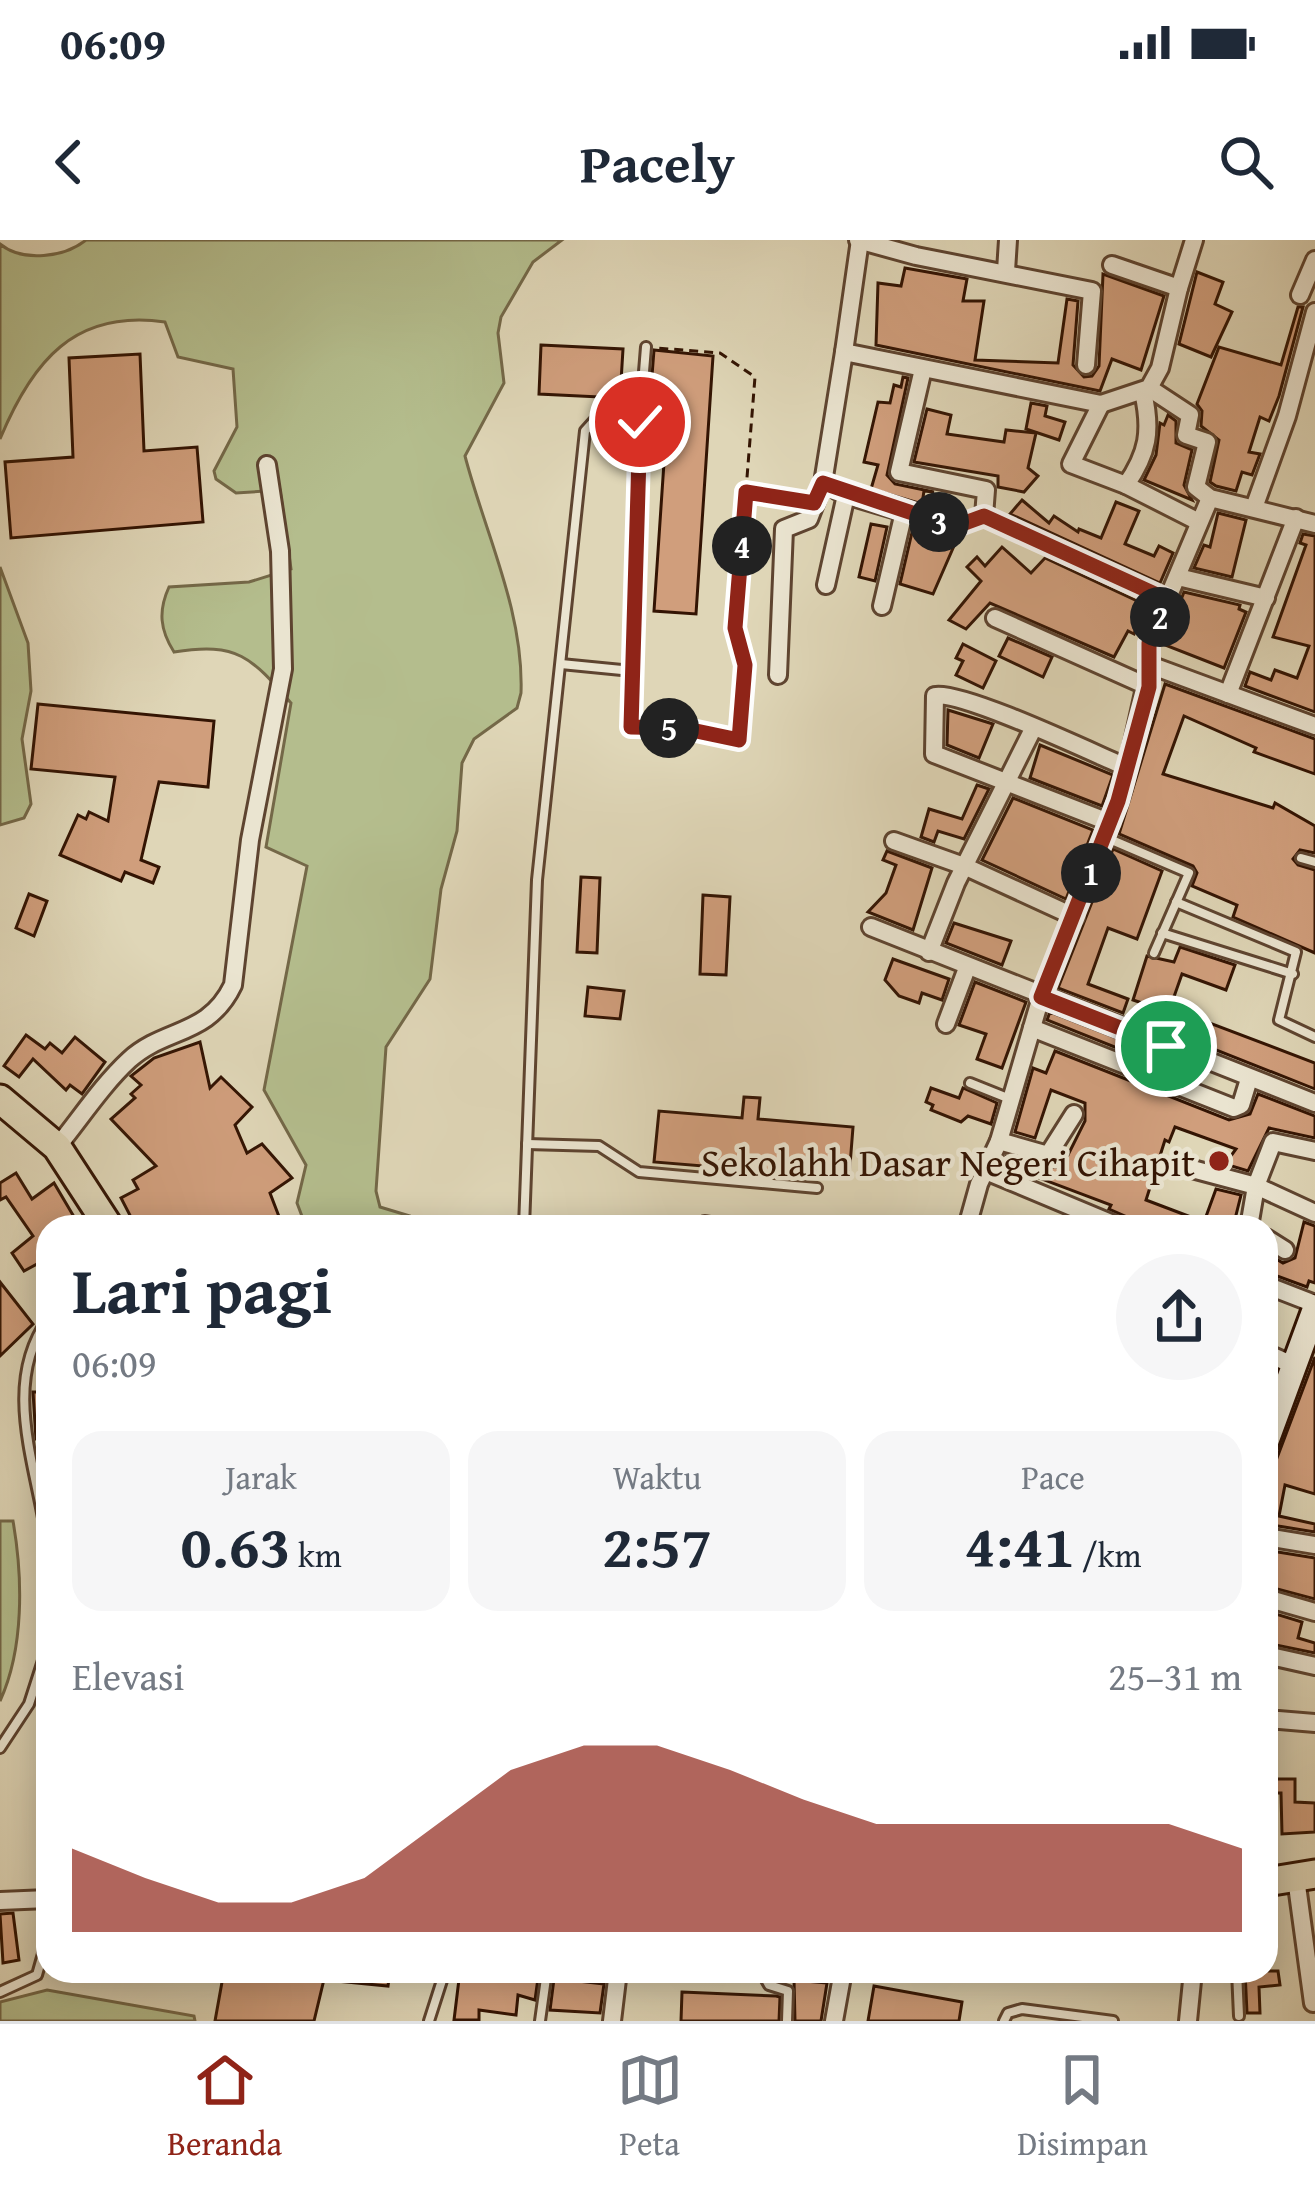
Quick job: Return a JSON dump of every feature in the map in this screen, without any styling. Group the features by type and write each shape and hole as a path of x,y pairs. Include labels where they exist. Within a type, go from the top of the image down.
{"main road":[{"path":"0,1100 57,1147 101,1215"}],"street":[{"path":"778,674 784,529 808,519 823,483 859,240 1092,291 1086,364"},
{"path":"1006,271 1008,240"},
{"path":"1126,485 1147,450 1146,390 1160,368 1194,240"},
{"path":"1300,295 1315,260"},
{"path":"1112,265 1179,288"},
{"path":"1255,506 1287,416 1315,312"},
{"path":"844,352 1101,404 1146,390 1185,409 1190,415 1186,435 1207,442 1194,484 1210,498 1315,524"},
{"path":"923,369 899,472 986,490 984,516"},
{"path":"1101,404 1072,464 1199,522"},
{"path":"57,1147 134,1056 206,1022 233,985 250,840 283,669 280,551 266,465"},
{"path":"823,483 846,495 959,527 984,516 1168,600"},
{"path":"826,585 846,495"},
{"path":"971,1215 999,1141 1041,997 1128,768 1149,687 1149,643 1210,498"},
{"path":"882,606 904,512"},
{"path":"1228,694 1296,518"},
{"path":"1178,577 1266,598"},
{"path":"995,618 1149,687"},
{"path":"1150,665 1315,726"},
{"path":"1108,830 934,754 935,696 942,693 1128,768"},
{"path":"928,952 964,866 1033,728"},
{"path":"894,841 964,866 1075,916"},
{"path":"871,927 1315,1103"},
{"path":"946,1024 967,968"},
{"path":"1032,1028 1234,1108 1241,1105 1249,1079"},
{"path":"1155,1077 1166,1046"},
{"path":"999,1141 1048,1155 1073,1114"},
{"path":"1251,1215 1256,1186 1273,1142 1315,1151"},
{"path":"1180,1166 1256,1186 1315,1213"},
{"path":"986,1171 1091,1215"},
{"path":"1278,1245 1286,1250"},
{"path":"1278,1291 1315,1306 1282,1378"},
{"path":"1278,1539 1315,1545"},
{"path":"1278,1601 1315,1612"},
{"path":"1278,1658 1315,1666"},
{"path":"1278,1721 1315,1723"},
{"path":"1305,1876 1313,2003"},
{"path":"0,1901 36,1900"},
{"path":"612,2021 617,1983"},
{"path":"834,2021 841,1983"},
{"path":"1188,2021 1191,1983"}],"lane":[{"path":"631,727 646,346"},
{"path":"524,1215 537,880 585,431 594,421 640,422"},
{"path":"561,664 632,671"},
{"path":"1108,830 1186,869 1188,879 1154,953"},
{"path":"1301,858 1315,862"},
{"path":"1176,902 1293,950 1293,974 1279,1020 1315,1037"},
{"path":"1162,933 1293,974"},
{"path":"970,1083 1011,1099"},
{"path":"527,1144 599,1146 639,1172 817,1188"},
{"path":"36,1331 17,1360 14,1404 36,1497"},
{"path":"0,1748 29,1704 36,1682"},
{"path":"0,1992 36,1975"},
{"path":"429,2021 441,1983"},
{"path":"540,2021 545,1983"},
{"path":"768,1983 788,1991 787,2021"},
{"path":"1238,1983 1239,2016"},
{"path":"1004,2021 1008,2013 1022,2009 1113,2021"}],"path":[{"path":"631,727 682,728 739,740 745,665 735,628 754,377 720,353 646,346"},
{"path":"746,492 814,503"}],"green space":[{"path":"86,240 562,240 533,262 501,317 498,333 504,383 465,456 510,602 521,693 517,708 474,739 462,763 457,831 441,889 430,979 386,1047 376,1191 380,1207 407,1215 302,1215 297,1203 306,1165 264,1090 307,866 266,847 291,703 242,656 214,649 174,652 163,628 169,587 249,582 291,569 280,490 236,493 216,479 214,471 237,427 233,369 178,357 165,322 105,324 81,333 42,365 0,439 0,244 32,256 67,250"},
{"path":"0,567 28,643 31,691 22,739 31,804 24,818 0,825"},
{"path":"0,1521 13,1521 20,1589 14,1659 0,1701"},
{"path":"47,1990 194,2016 195,2021 0,2021 0,2002"}],"building":[{"path":"905,268 967,279 963,301 984,301 975,360 1058,363 1067,299 1078,301 1073,365 1084,377 1092,376 1099,366 1103,274 1164,296 1141,370 1112,359 1100,391 876,345 878,283 901,286"},
{"path":"1197,272 1223,282 1215,304 1232,312 1211,357 1179,344"},
{"path":"1298,307 1303,307 1279,396 1269,421 1260,417 1249,452 1260,454 1252,475 1242,472 1236,491 1216,486 1210,482 1219,440 1201,426 1202,411 1197,404 1219,347 1281,365"},
{"path":"541,345 623,349 620,398 539,394"},
{"path":"654,350 713,356 696,614 654,611 668,403 650,401"},
{"path":"140,354 144,451 197,447 203,522 11,538 5,462 73,457 69,358"},
{"path":"903,377 908,378 887,475 895,484 934,492 924,491 922,504 871,489 878,465 864,462 878,402 890,403 894,385 901,387"},
{"path":"1031,403 1047,406 1045,416 1065,422 1059,440 1026,429"},
{"path":"927,409 951,415 947,434 1004,442 1006,430 1036,433 1028,468 1038,476 1024,492 998,487 998,476 914,462"},
{"path":"1168,415 1176,421 1176,443 1192,450 1184,485 1192,500 1144,480 1156,455 1160,423 1164,425"},
{"path":"1022,500 1049,523 1054,516 1078,532 1101,538 1116,502 1139,511 1125,544 1154,556 1159,546 1173,553 1160,583 1010,514"},
{"path":"1218,513 1246,520 1232,577 1194,568 1204,545 1210,547"},
{"path":"871,524 887,527 875,581 859,577"},
{"path":"913,528 957,539 933,594 900,584"},
{"path":"1303,534 1315,536 1315,712 1245,686 1250,672 1271,680 1275,670 1297,678 1309,646 1273,637 1306,545 1300,543"},
{"path":"1002,547 1031,573 1045,558 1150,607 1144,605 1134,634 1128,631 1114,657 990,603 966,629 949,620 981,581 967,567 977,557 985,566"},
{"path":"1184,592 1240,605 1246,612 1224,668 1165,645 1183,607 1179,605"},
{"path":"1008,638 1052,657 1043,677 999,656"},
{"path":"963,644 996,661 983,688 956,675 963,661 956,658"},
{"path":"1165,684 1315,739 1315,774 1254,752 1256,748 1184,716 1163,774 1273,808 1275,803 1315,826 1315,853 1300,850 1293,859 1315,870 1315,953 1233,917 1237,905 1192,886 1197,873 1193,866 1119,834"},
{"path":"38,704 214,721 208,787 159,782 141,860 159,867 153,883 125,872 121,881 60,855 78,815 86,819 89,812 108,821 115,777 31,769"},
{"path":"948,710 993,724 979,758 947,745"},
{"path":"1040,745 1113,775 1102,806 1030,778"},
{"path":"977,785 989,789 964,839 938,831 934,842 921,837 929,809 962,819"},
{"path":"1013,798 1093,830 1066,899 982,860"},
{"path":"1113,849 1162,871 1137,939 1108,928 1088,984 1128,999 1123,1013 1058,988"},
{"path":"887,851 932,868 913,930 868,912 886,893 896,865 883,860"},
{"path":"581,877 600,878 597,953 577,952"},
{"path":"29,894 47,901 34,936 16,928"},
{"path":"703,895 730,897 726,975 700,974"},
{"path":"954,923 1011,941 1002,965 946,943"},
{"path":"1180,947 1235,965 1226,990 1182,974 1170,1008 1315,1063 1315,1089 1153,1025 1160,1009 1133,1000 1147,956 1174,962"},
{"path":"893,959 949,979 942,1000 922,993 919,1003 899,996 885,980"},
{"path":"975,982 1026,1002 1002,1068 977,1059 986,1034 959,1025"},
{"path":"588,987 624,991 620,1019 585,1016"},
{"path":"1050,1012 1155,1053 1152,1062 1047,1020"},
{"path":"26,1035 45,1049 50,1043 62,1053 75,1037 105,1062 82,1094 70,1085 66,1090 33,1059 19,1077 4,1066"},
{"path":"200,1042 210,1088 221,1077 252,1107 235,1125 247,1153 262,1144 292,1178 270,1193 278,1215 130,1215 121,1198 138,1189 133,1180 156,1166 111,1119 135,1098 131,1094 141,1085 131,1076 154,1058"},
{"path":"1055,1051 1229,1120 1250,1114 1258,1094 1315,1116 1315,1138 1269,1128 1248,1171 1225,1164 1236,1149 1175,1127 1169,1142 1165,1140 1146,1200 1186,1215 1122,1215 1109,1209 1111,1205 1002,1164 1006,1156 1062,1167 1085,1121 1085,1103 1051,1090 1035,1138 1015,1132 1033,1068 1046,1073"},
{"path":"931,1088 959,1098 963,1088 997,1103 991,1124 968,1116 961,1122 931,1110 933,1105 926,1102"},
{"path":"744,1097 760,1098 758,1119 853,1127 849,1178 654,1162 659,1111 742,1118"},
{"path":"16,1173 32,1199 54,1183 73,1215 36,1215 36,1264 24,1271 12,1253 33,1236 6,1197 0,1200 0,1183"},
{"path":"1216,1189 1241,1195 1236,1215 1207,1215"},
{"path":"1304,1222 1315,1226 1315,1283 1309,1281 1307,1287 1278,1276 1278,1260 1295,1258"},
{"path":"0,1282 33,1324 0,1356"},
{"path":"1315,1357 1315,1494 1285,1485 1279,1516 1315,1524 1315,1532 1278,1526 1278,1455"},
{"path":"1278,1552 1315,1558 1315,1599 1278,1589"},
{"path":"1278,1615 1302,1622 1298,1638 1315,1643 1315,1653 1278,1645"},
{"path":"1278,1779 1295,1779 1295,1802 1315,1803 1315,1832 1282,1834"},
{"path":"13,1913 19,1960 3,1963 0,1914"},
{"path":"1278,1971 1280,1985 1259,1987 1260,2013 1247,2013 1246,1983 1278,1983"},
{"path":"222,1983 323,1983 314,2021 215,2021"},
{"path":"459,1983 537,1983 535,2000 518,1995 516,2015 479,2010 479,2020 454,2020"},
{"path":"553,1983 604,1984 600,2013 550,2010"},
{"path":"794,1983 827,1983 821,2021 795,2021"},
{"path":"874,1986 962,2002 959,2021 868,2021"},
{"path":"682,1992 780,1997 779,2021 681,2021"}],"place":[{"name":"Sekolahh Dasar Negeri Cihapit","path":"1219,1161"}],"route":[{"path":"640,422 631,727 682,728 739,740 745,665 735,628 746,492 814,503 823,483 846,495 954,527 984,516 1168,600 1149,643 1149,687 1118,801 1041,997 1166,1046"}]}
